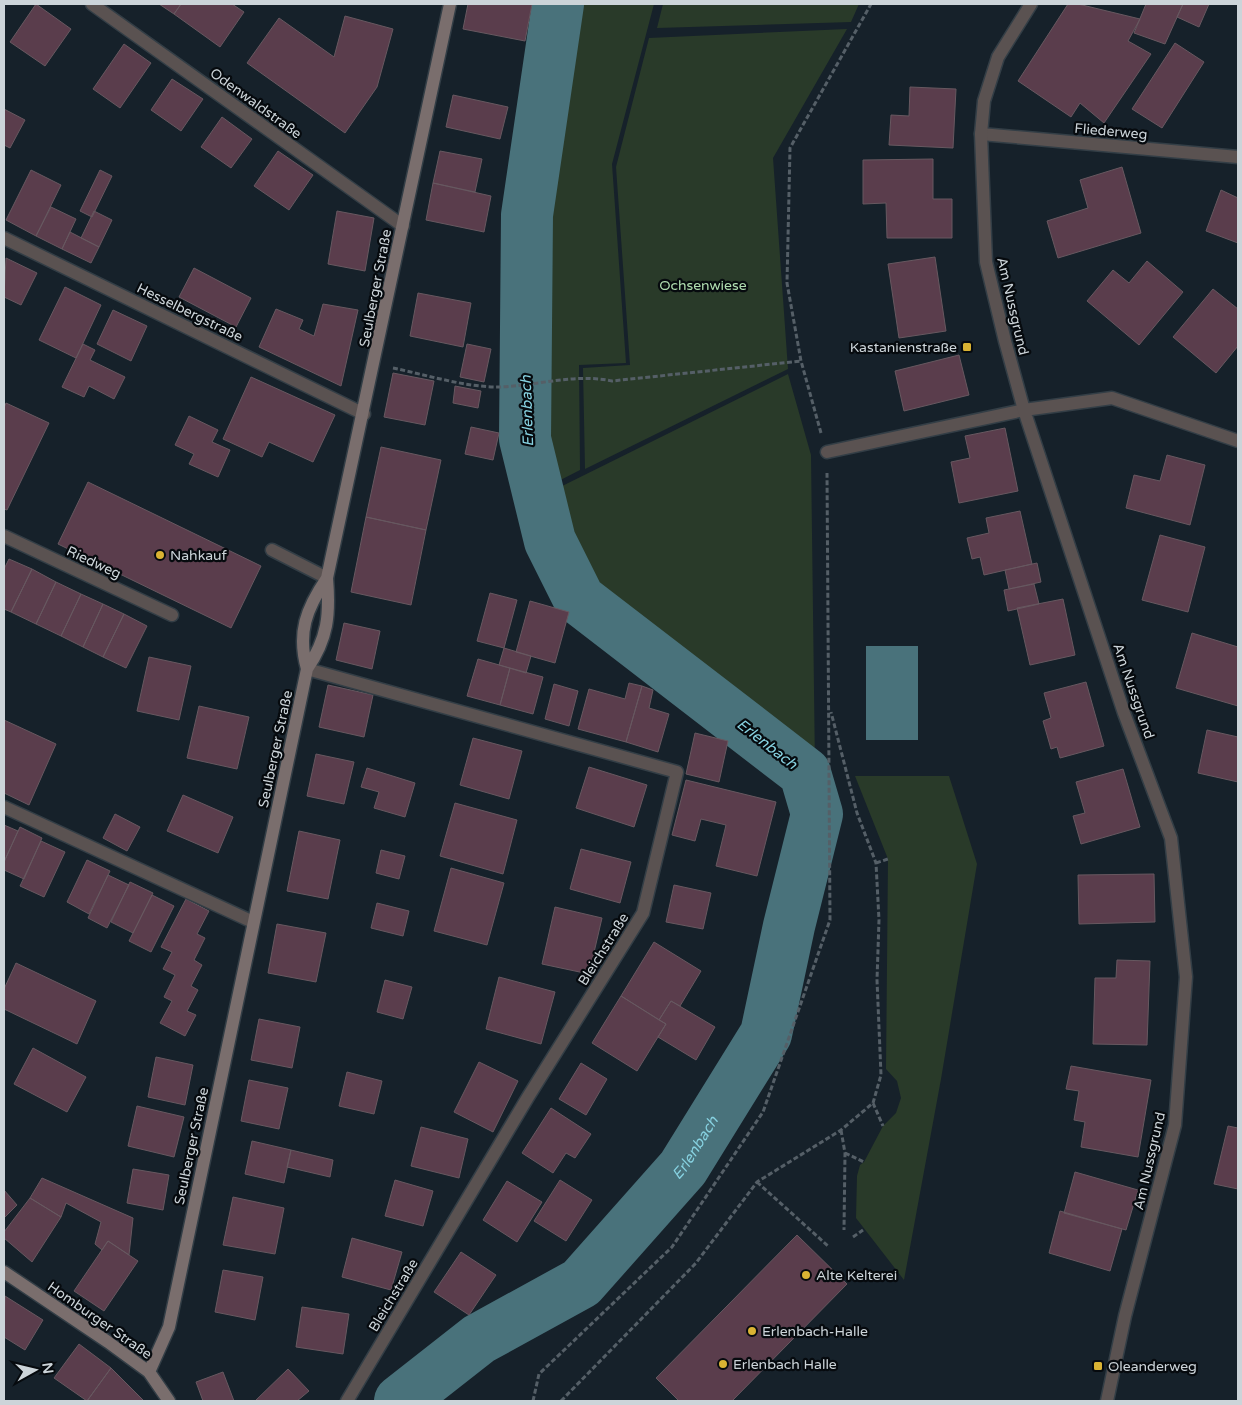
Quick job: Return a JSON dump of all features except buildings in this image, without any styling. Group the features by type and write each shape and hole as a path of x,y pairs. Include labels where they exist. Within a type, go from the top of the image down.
{"street":[{"name":"Odenwaldstraße","path":"92,4 403,226"},
{"name":"Seulberger Straße","path":"149,1372 169,1327 253,922 308,669 319,653 326,631 329,606 327,578 375,365 450,4"},
{"name":"Am Nussgrund","path":"1031,4 998,57 984,101 981,134 986,262 1024,410 1124,713 1171,838 1186,977 1175,1125 1125,1316 1107,1401"},
{"name":"Fliederweg","path":"981,134 1238,157"},
{"name":"Hesselbergstraße","path":"4,238 364,414"},
{"path":"826,452 1024,410 1112,398 1238,441"},
{"name":"Riedweg","path":"4,536 172,615"},
{"path":"272,550 327,578"},
{"name":"Seulberger Straße","path":"308,669 302,649 304,628 312,600 327,578"},
{"name":"Bleichstraße","path":"308,669 676,772 643,913 528,1097 347,1401"},
{"path":"4,807 253,922"},
{"name":"Homburger Straße","path":"4,1272 149,1372 169,1401"}],"path":[{"path":"533,1401 539,1374 672,1247 763,1112 830,920 826,452 801,361 787,282 790,148 871,4"},
{"path":"375,365 481,386 498,387 595,378 612,382 801,361"},
{"path":"560,1401 696,1263 757,1182 841,1130 873,1103 881,1075 877,980 879,920 876,863 857,814 829,706"},
{"path":"876,863 888,859"},
{"path":"873,1103 883,1126"},
{"path":"841,1130 845,1153 844,1230"},
{"path":"845,1153 864,1162"},
{"path":"757,1182 828,1246"},
{"path":"853,1238 863,1230"}],"green space":[{"path":"572,4 654,4 612,164 626,363 579,365 580,470 541,490 534,460 531,407 535,234 553,86"},
{"path":"663,4 859,4 851,22 657,28"},
{"name":"Ochsenwiese","path":"847,29 773,158 788,369 585,469 583,368 630,365 616,167 649,38"},
{"path":"788,374 811,455 815,768 587,591 556,546 542,496"},
{"path":"855,776 949,776 977,864 941,1079 904,1280 856,1218 857,1176 860,1165 864,1162 883,1126 896,1113 901,1098 897,1081 886,1069 888,859"}],"water":[{"path":"866,646 918,646 918,740 866,740"}],"waterway":[{"name":"Erlenbach","path":"400,1401 479,1339 581,1283 683,1168 766,1034 789,926 817,814 805,773 579,599 550,541 525,439 527,215 558,4"}],"place":[{"name":"Kastanienstraße","path":"967,347"},
{"name":"Nahkauf","path":"160,555"},
{"name":"Alte Kelterei","path":"806,1275"},
{"name":"Erlenbach-Halle","path":"752,1331"},
{"name":"Erlenbach Halle","path":"723,1364"},
{"name":"Oleanderweg","path":"1098,1366"}]}
